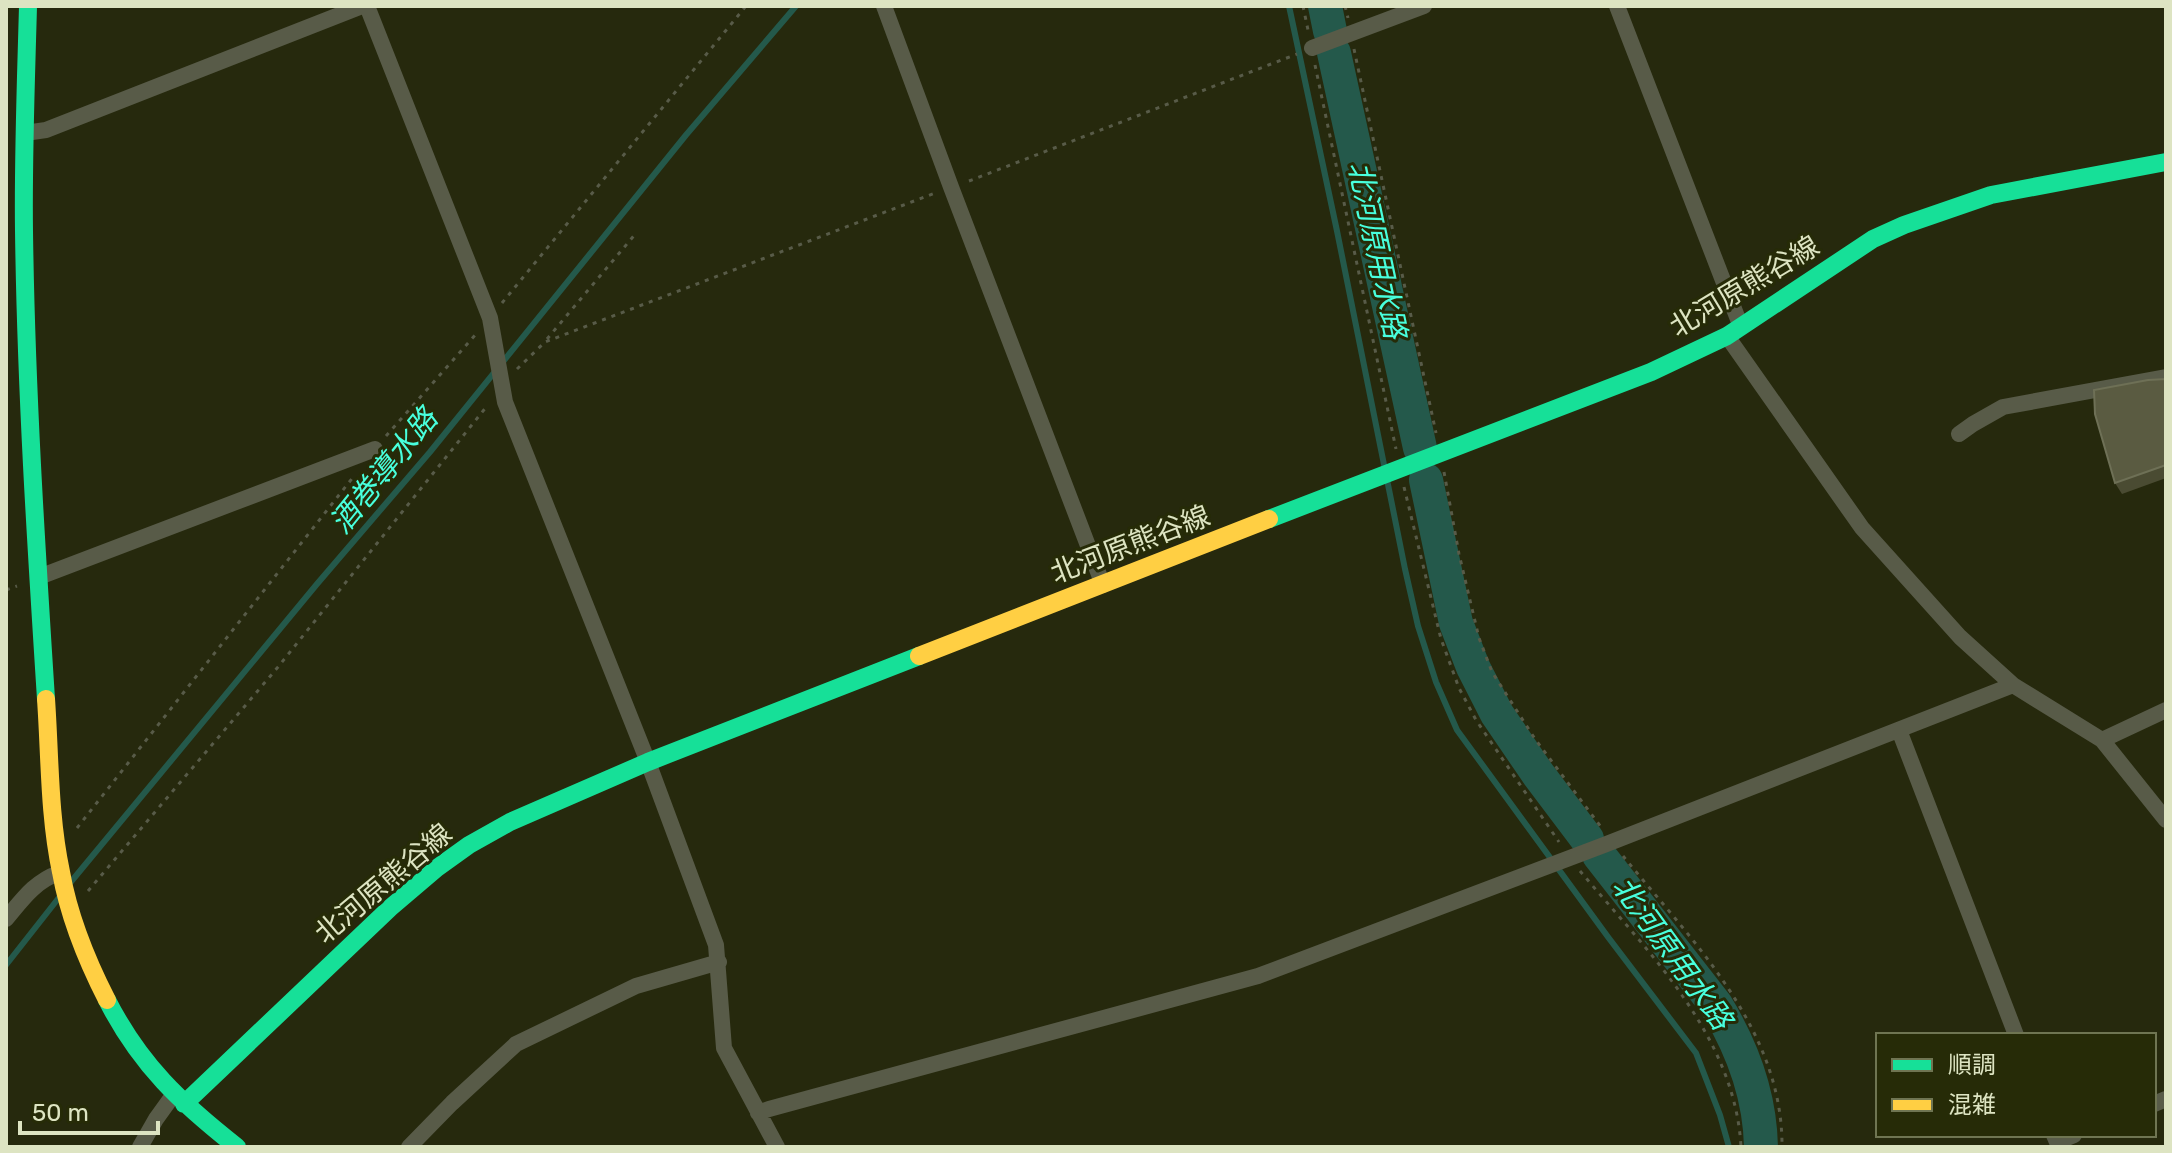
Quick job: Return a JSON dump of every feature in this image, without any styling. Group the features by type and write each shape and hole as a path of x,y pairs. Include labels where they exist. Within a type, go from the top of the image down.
{"main road":[{"path":"28,6 26,271 39,577 60,878 82,945 113,1010 133,1043 179,1099 237,1147"},
{"name":"北河原熊谷線","path":"179,1099 437,868 510,822 648,762 1651,372 1734,332 1873,239 1904,225 1991,195 2166,162"}],"street":[{"path":"25,133 46,130 365,6 490,318 501,382 511,416 648,762 716,945 724,1048 777,1147"},
{"path":"884,6 1103,585"},
{"path":"1312,48 1424,6"},
{"path":"1617,6 1734,332 1862,528 1960,637 2013,685 2102,740 2166,820"},
{"path":"1959,434 2003,407 2166,377"},
{"path":"39,577 375,449"},
{"path":"758,1113 1258,976 1608,844 2013,685"},
{"path":"2102,740 2166,710"},
{"path":"1899,730 2015,1033"},
{"path":"6,919 27,893 46,878 60,878"},
{"path":"409,1147 516,1044 636,986 719,962"},
{"path":"140,1147 156,1119 179,1099"}],"path":[{"path":"375,449 490,318 746,6"},
{"path":"1303,6 1400,468 1441,639 1459,688 1476,720 1573,857 1700,1021 1719,1055 1731,1090 1740,1125 1741,1147"},
{"path":"1345,6 1459,554 1479,638 1492,672 1608,844 1736,998 1763,1049 1772,1076 1782,1127 1782,1147"},
{"path":"545,342 1312,48"},
{"path":"69,908 278,667 501,382 545,342 637,232"},
{"path":"55,839 72,835 86,818 356,473"}],"building":[{"path":"2166,379 2166,465 2115,483 2095,414 2094,390"}],"waterway":[{"name":"酒巻導水路","path":"70,883 430,452 686,135 796,6"},
{"path":"1289,6 1405,569 1418,626 1436,682 1457,730 1696,1053 1729,1147"},
{"name":"北河原用水路","path":"1325,6 1330,31"},
{"name":"北河原用水路","path":"1334,53 1420,448"},
{"name":"北河原用水路","path":"1426,480 1456,623 1473,667 1497,714 1587,839"},
{"name":"北河原用水路","path":"1599,855 1726,1022 1748,1073 1757,1109 1761,1147"},
{"name":"酒巻導水路","path":"6,965 61,895"}],"traffic: fast":[{"path":"28,6 25,290 46,699"},
{"path":"1269,519 1651,372 1727,336 1873,239 1904,225 1991,195 2166,162"},
{"path":"184,1104 390,908 469,845 510,822 648,762 919,656"},
{"path":"107,1000 133,1044 163,1081 237,1147"}],"traffic: slow":[{"path":"919,656 1269,519"},
{"path":"46,699 52,808 61,872 79,938 107,1000"}]}
